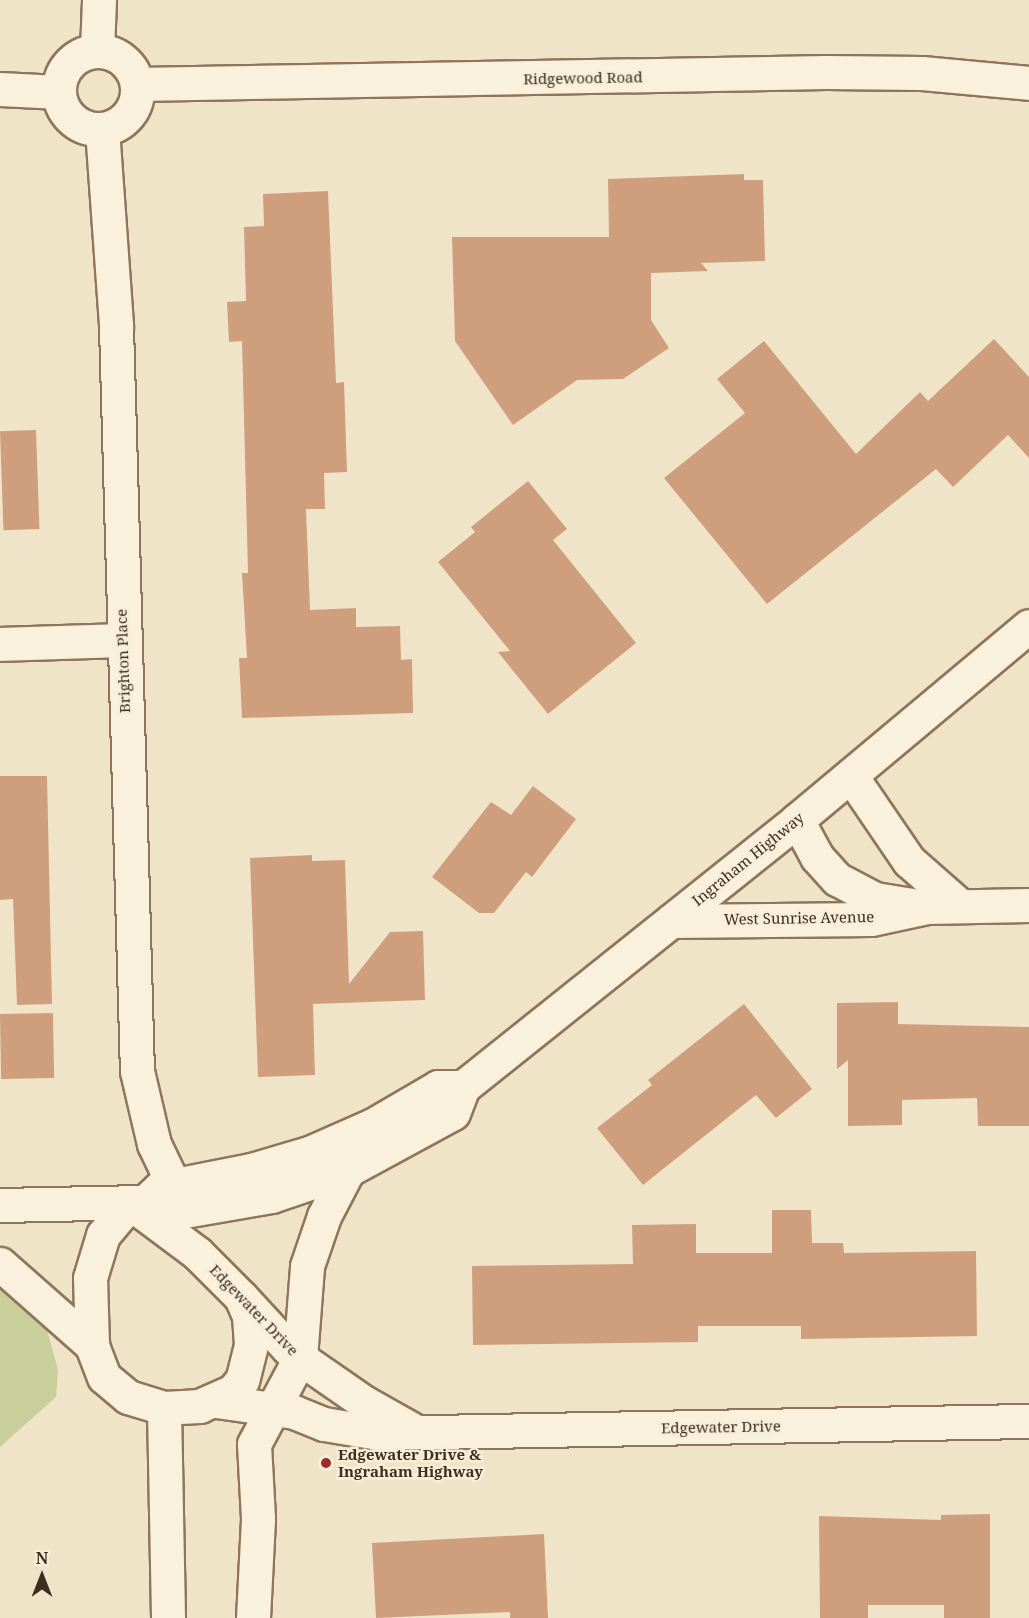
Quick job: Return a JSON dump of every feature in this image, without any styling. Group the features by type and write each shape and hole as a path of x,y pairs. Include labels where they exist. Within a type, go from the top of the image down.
{"street":[{"path":"97,50 99,0"},
{"path":"97,50 125,60 137,84 135,102 126,119 102,129 89,128 67,115 58,92 67,65 76,56 97,50"},
{"name":"Ridgewood Road","path":"137,84 826,72 922,73 1029,83"},
{"path":"0,89 58,92"},
{"name":"Brighton Place","path":"102,129 114,268 122,640 137,1071 154,1144 174,1186"},
{"name":"Ingraham Highway","path":"137,1203 167,1214 210,1209 271,1196 348,1170 453,1113 464,1087 851,776 1029,626"},
{"path":"0,644 122,640"},
{"path":"851,776 909,861 959,905"},
{"name":"West Sunrise Avenue","path":"797,820 818,857 837,879 875,898 927,907"},
{"name":"West Sunrise Avenue","path":"671,921 871,919 927,907 1029,904"},
{"path":"242,1297 250,1330 248,1364 233,1391 216,1401 164,1408 128,1397 112,1387 92,1345 89,1305 95,1252 103,1235 137,1203 160,1188 309,1153 373,1125 438,1087 464,1087"},
{"path":"252,1618 258,1518 254,1444 300,1358 307,1266 324,1216 348,1170"},
{"path":"0,1205 137,1203"},
{"name":"Edgewater Drive","path":"137,1203 197,1253 300,1358 365,1403 413,1430"},
{"path":"0,1264 92,1345"},
{"path":"216,1401 254,1444"},
{"name":"Edgewater Drive","path":"216,1401 272,1408 351,1430 378,1433 413,1430 1029,1421"},
{"path":"164,1408 168,1618"}],"green space":[{"path":"0,1289 32,1313 47,1330 58,1370 56,1397 0,1447"}],"building":[{"path":"744,174 744,180 763,180 765,261 701,263 708,271 651,273 651,320 669,348 623,379 577,380 513,425 455,341 452,237 609,237 608,179"},
{"path":"328,191 336,383 344,382 347,472 324,473 325,509 306,509 310,610 356,608 356,627 400,626 401,660 412,659 413,713 242,718 239,658 247,658 242,573 248,573 242,341 229,342 227,302 246,301 244,227 264,226 263,194"},
{"path":"994,339 1029,377 1029,458 1008,435 953,487 936,469 767,604 664,478 745,413 717,379 764,341 856,454 920,392 928,401"},
{"path":"36,430 39,529 3,530 0,431"},
{"path":"528,481 567,529 553,540 636,643 548,714 498,652 510,651 438,562 475,532 471,527"},
{"path":"0,776 47,776 52,1004 17,1005 13,899 0,900"},
{"path":"533,786 576,819 532,877 526,872 494,913 479,913 432,877 491,802 511,815"},
{"path":"312,855 312,861 345,860 349,984 390,932 423,931 425,1000 313,1004 315,1075 258,1077 250,858"},
{"path":"898,1002 898,1024 1029,1027 1029,1126 978,1126 977,1098 902,1100 902,1125 848,1126 848,1060 837,1069 837,1003"},
{"path":"744,1004 812,1089 776,1118 756,1095 643,1185 597,1128 652,1085 648,1080"},
{"path":"53,1013 54,1078 1,1079 0,1014"},
{"path":"772,1210 811,1210 812,1243 843,1243 844,1253 976,1251 977,1336 801,1339 801,1326 698,1326 698,1342 473,1345 472,1266 633,1264 632,1225 696,1224 696,1253 772,1253"},
{"path":"990,1514 990,1618 944,1618 944,1605 868,1605 868,1618 820,1618 819,1516 941,1520 941,1515"},
{"path":"544,1534 548,1618 510,1618 510,1612 376,1618 372,1543"}],"place":[{"name":"Edgewater Drive & Ingraham Highway","path":"326,1463"}]}
